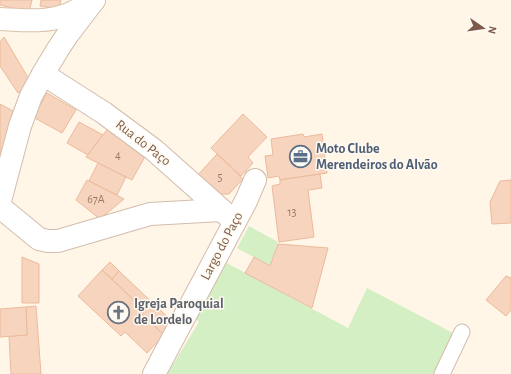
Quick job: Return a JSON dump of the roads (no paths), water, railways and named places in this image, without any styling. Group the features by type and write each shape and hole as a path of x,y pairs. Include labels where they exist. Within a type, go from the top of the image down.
{"street":[{"path":"0,18 46,20 58,18 68,15 94,0"},
{"path":"0,201 25,111 31,96 68,34 94,0"},
{"name":"Rua do Paço","path":"43,74 132,133 165,159 228,216"},
{"name":"Largo do Paço","path":"154,374 228,216 246,202 255,180"},
{"path":"0,207 39,239 48,241 58,241 150,214 228,216"}],"lane":[{"path":"442,374 462,332"}],"place":[{"name":"Moto Clube Merendeiros do Alvão","path":"300,157"},
{"name":"Igreja Paroquial de Lordelo","path":"119,312"}]}
